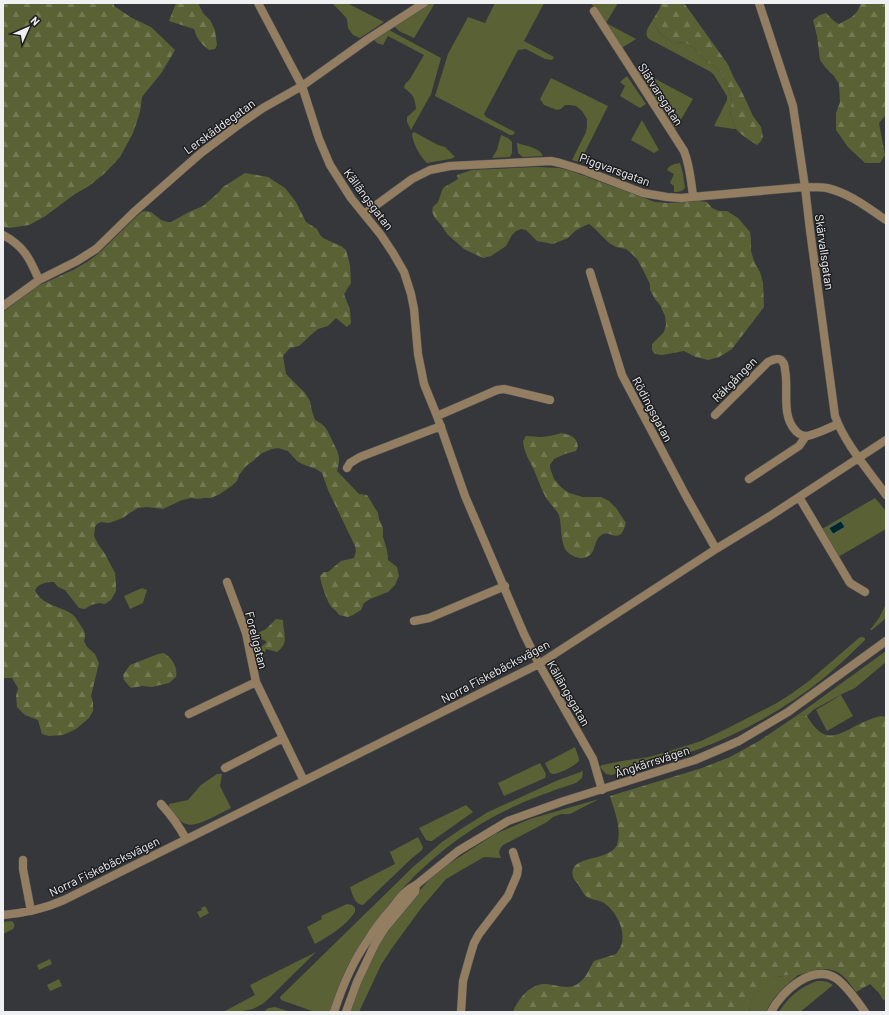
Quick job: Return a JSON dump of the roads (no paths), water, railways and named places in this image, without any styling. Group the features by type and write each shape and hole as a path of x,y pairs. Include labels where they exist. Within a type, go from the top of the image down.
{"street":[{"name":"Källängsgatan","path":"258,3 302,86 319,139 330,165 347,192 381,235 393,253 407,280 414,309 417,345 422,376 465,496 538,664 593,759 602,790"},
{"name":"Lerskäddegatan","path":"3,306 39,280 77,261 96,249 134,212 200,153 251,116 302,86 368,39 424,3"},
{"name":"Skärvallsgatan","path":"759,3 793,106 805,186 833,408 838,424 848,442 886,495"},
{"name":"Slätvarsgatan","path":"594,11 684,151 691,175 693,196"},
{"name":"Piggvarsgatan","path":"364,214 412,179 430,170 450,166 551,161 584,170 643,193 667,197 681,198 817,186 828,188 840,193 886,220"},
{"path":"3,235 9,238 29,257 39,280"},
{"name":"Rödingsgatan","path":"590,272 622,375 630,393 716,549"},
{"name":"Räkgången","path":"715,415 768,362 779,359 782,361 786,373 788,418 790,424 796,432 806,436"},
{"path":"437,416 497,390 504,389 550,400"},
{"path":"748,478 799,446 806,436 838,424"},
{"path":"347,468 360,457 441,426"},
{"name":"Norra Fiskebäcksvägen","path":"3,914 19,914 51,906 64,900 538,664 886,440"},
{"path":"799,497 850,583 865,592"},
{"name":"Forellgatan","path":"226,582 246,632 256,682 304,781"},
{"path":"414,621 429,618 505,586"},
{"name":"Ängkärrsvägen","path":"334,1012 356,960 367,940 378,925 409,888 416,885 458,851 508,821 551,805 695,760 739,741 788,712 886,640"},
{"name":"Forellgatan","path":"189,714 256,682"},
{"path":"225,768 283,738"},
{"path":"161,804 181,829 186,839"},
{"path":"461,1012 463,981 474,943 479,934 508,896 517,875 518,868 513,852"},
{"path":"23,860 23,869 31,911"},
{"name":"Ängkärrsvägen","path":"346,1012 357,982 375,944 385,928 415,892 416,885"},
{"path":"771,1012 780,998 795,984 814,975 821,974 836,978 843,984 865,1012"}],"water":[{"path":"841,521 845,527 833,534 829,528"}]}
